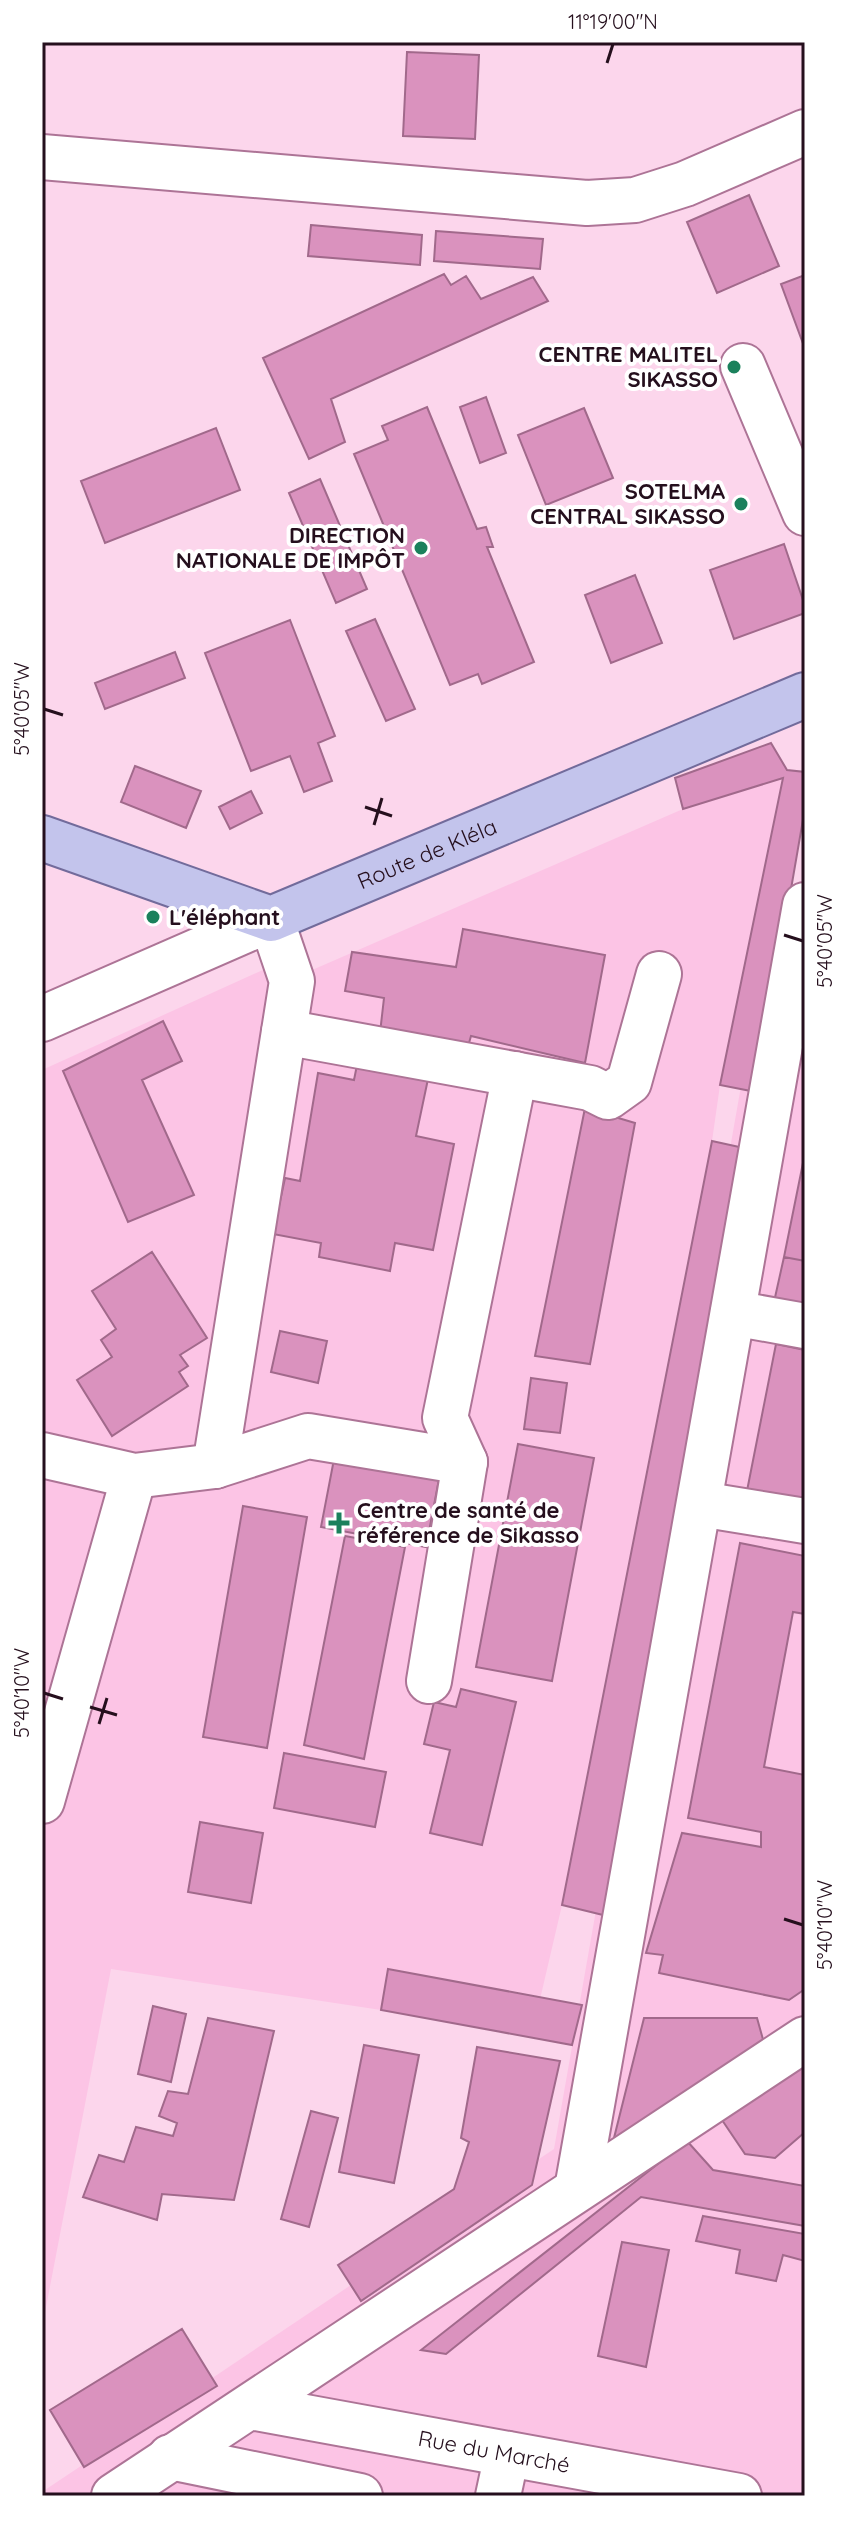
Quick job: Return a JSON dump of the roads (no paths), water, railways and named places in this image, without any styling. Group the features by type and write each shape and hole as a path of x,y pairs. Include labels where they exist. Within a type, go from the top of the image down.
{"main road":[{"name":"Route de Kléla","path":"271,919 805,695"},
{"path":"42,838 271,919"}],"street":[{"path":"42,157 587,203 635,200 685,184 805,132"},
{"path":"743,366 805,513"},
{"path":"577,2189 733,1313 797,995 805,905"},
{"path":"42,1019 271,919 292,981 215,1466"},
{"path":"284,1032 590,1088 608,1097 629,1082 659,974"},
{"path":"429,1681 465,1462 445,1418 515,1074"},
{"path":"733,1313 805,1326"},
{"path":"42,1455 134,1476 215,1466 308,1436 465,1462"},
{"path":"42,1801 134,1476"},
{"path":"700,1504 805,1521"},
{"path":"114,2496 805,2039"},
{"name":"Rue du Marché","path":"250,2407 502,2475 739,2496"},
{"path":"170,2457 360,2496"}],"place":[{"name":"CENTRE MALITEL SIKASSO","path":"734,367"},
{"name":"SOTELMA CENTRAL SIKASSO","path":"741,504"},
{"name":"DIRECTION NATIONALE DE IMPÔT","path":"421,548"},
{"name":"L'éléphant","path":"153,917"},
{"name":"Centre de santé de référence de Sikasso","path":"339,1523"}]}
